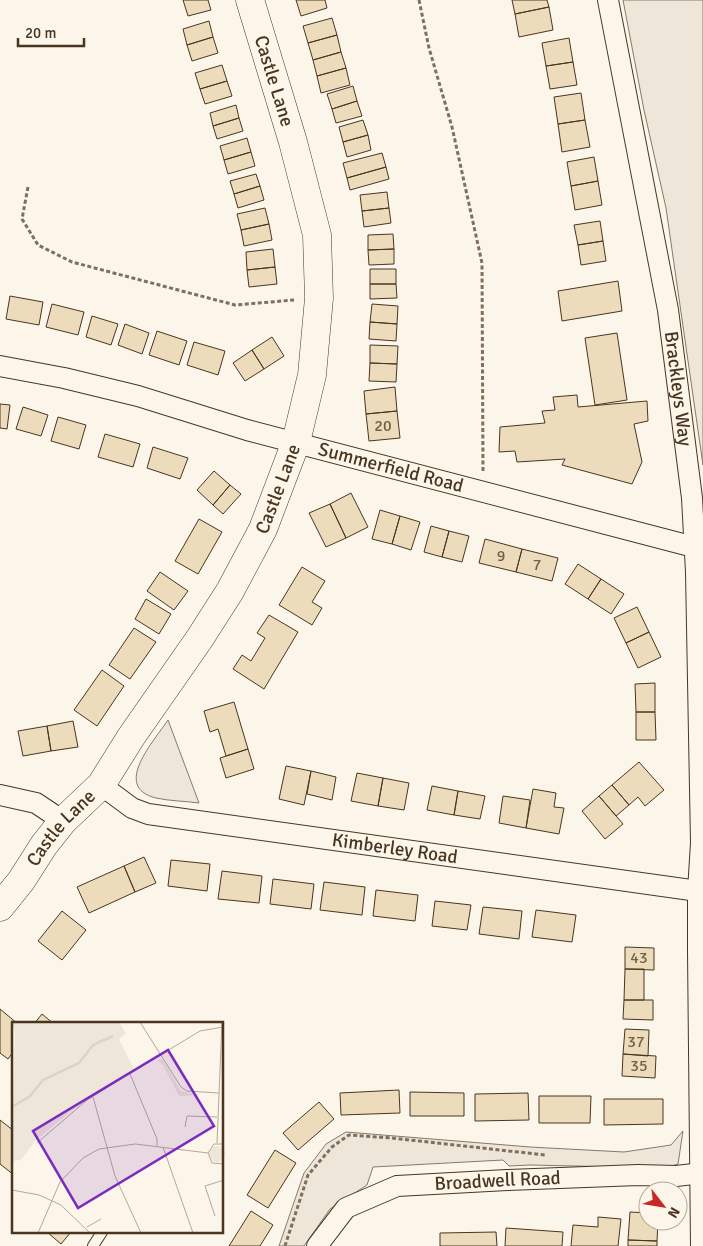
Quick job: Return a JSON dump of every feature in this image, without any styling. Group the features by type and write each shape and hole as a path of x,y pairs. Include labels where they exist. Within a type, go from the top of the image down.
{"street":[{"name":"Castle Lane","path":"0,907 21,881 44,845 63,821 101,785 130,737 200,638 230,591 263,528 296,442 312,375 319,298 317,235 293,142 250,0"},
{"name":"Brackleys Way","path":"608,0 668,310 692,498 701,842 698,891 702,1173 701,1246"},
{"name":"Summerfield Road","path":"0,366 64,378 138,396 248,430 694,547"},
{"name":"Kimberley Road","path":"101,785 132,808 148,814 698,891"},
{"path":"0,795 36,803 63,821"},
{"name":"Broadwell Road","path":"316,1246 346,1208 397,1186 638,1175 676,1176 702,1173"}],"lane":[{"path":"93,1246 101,1234"}],"path":[{"path":"419,0 429,48 452,127 482,263 483,492"},
{"path":"28,187 22,218 38,245 72,262 235,305 319,298"}],"shaded area":[{"path":"623,0 703,0 703,465 666,208 644,110"},
{"path":"168,720 199,803 156,798 143,792 137,784 140,762"},
{"path":"683,1131 678,1164 666,1168 509,1166 503,1160 373,1167 367,1185 330,1209 304,1246 279,1246 304,1173 326,1144 346,1132 530,1147 624,1152 671,1145"}],"building":[{"path":"183,0 208,0 211,10 188,16"},
{"path":"296,0 325,0 327,8 301,16"},
{"path":"512,0 547,0 549,7 515,14"},
{"path":"549,7 553,30 519,37 515,14"},
{"path":"332,18 337,35 308,43 303,26"},
{"path":"209,21 213,37 187,45 183,29"},
{"path":"337,35 341,52 313,60 308,43"},
{"path":"213,37 218,53 192,61 187,45"},
{"path":"569,38 573,62 546,66 542,43"},
{"path":"341,52 346,68 317,76 313,60"},
{"path":"573,62 577,85 550,89 546,66"},
{"path":"222,65 227,81 200,89 195,73"},
{"path":"346,68 350,85 321,93 317,76"},
{"path":"227,81 232,96 205,104 200,89"},
{"path":"353,86 357,101 332,109 327,94"},
{"path":"581,93 585,120 558,124 554,97"},
{"path":"357,101 362,116 336,123 332,109"},
{"path":"236,105 239,118 213,126 210,113"},
{"path":"239,118 243,131 217,139 213,126"},
{"path":"363,120 368,135 343,142 339,127"},
{"path":"585,120 590,147 562,152 558,124"},
{"path":"368,135 371,150 347,157 343,142"},
{"path":"247,138 251,152 224,160 220,146"},
{"path":"251,152 255,166 228,174 224,160"},
{"path":"382,153 386,167 347,178 343,163"},
{"path":"594,157 598,181 571,186 567,162"},
{"path":"386,167 389,179 350,190 347,178"},
{"path":"256,174 260,186 234,194 230,181"},
{"path":"598,181 602,205 575,210 571,186"},
{"path":"260,186 264,200 238,208 234,194"},
{"path":"387,192 389,208 362,211 360,195"},
{"path":"265,208 269,224 241,230 237,214"},
{"path":"389,208 391,223 364,227 362,211"},
{"path":"600,221 603,241 578,245 574,225"},
{"path":"269,224 272,240 244,246 241,230"},
{"path":"393,234 394,249 368,250 368,235"},
{"path":"603,241 606,261 581,265 578,245"},
{"path":"273,249 275,267 247,270 246,252"},
{"path":"394,249 394,264 369,265 368,250"},
{"path":"275,267 277,284 249,287 247,270"},
{"path":"370,269 396,269 396,284 370,284"},
{"path":"618,281 622,311 562,321 558,291"},
{"path":"370,284 396,284 397,298 370,299"},
{"path":"10,296 43,302 39,325 6,319"},
{"path":"52,304 84,312 78,335 46,327"},
{"path":"372,304 398,306 397,324 370,322"},
{"path":"92,316 118,324 111,345 86,337"},
{"path":"370,322 397,324 396,341 369,339"},
{"path":"125,324 149,333 142,354 118,345"},
{"path":"157,331 187,341 179,365 149,355"},
{"path":"617,333 627,400 595,405 585,338"},
{"path":"272,337 284,356 264,369 252,350"},
{"path":"194,342 225,351 218,375 187,365"},
{"path":"370,345 398,346 397,364 370,363"},
{"path":"252,350 264,369 245,381 233,363"},
{"path":"370,363 397,364 396,382 369,381"},
{"path":"395,387 397,411 366,414 364,391"},
{"path":"577,395 578,407 647,401 648,421 634,424 642,462 632,484 562,465 565,459 517,462 515,451 499,452 500,427 545,423 542,411 555,410 553,397"},
{"path":"0,404 10,405 7,429 0,428"},
{"path":"23,407 48,415 41,436 16,429"},
{"path":"397,411 400,438 369,441 366,414"},
{"path":"58,417 86,425 79,449 51,441"},
{"path":"105,434 140,444 133,467 98,457"},
{"path":"153,447 188,458 180,479 147,468"},
{"path":"214,471 230,485 213,505 197,490"},
{"path":"230,485 241,494 223,514 213,505"},
{"path":"351,493 368,527 346,538 330,504"},
{"path":"330,504 346,538 326,547 309,513"},
{"path":"380,510 400,516 392,544 372,539"},
{"path":"400,516 420,522 411,550 392,544"},
{"path":"199,519 222,532 198,574 175,561"},
{"path":"431,526 449,531 442,557 424,552"},
{"path":"449,531 469,536 462,562 442,557"},
{"path":"485,539 522,549 516,572 479,563"},
{"path":"522,549 558,558 552,581 516,572"},
{"path":"578,564 601,579 588,599 565,584"},
{"path":"302,567 325,581 312,602 322,608 312,625 279,605"},
{"path":"160,572 188,591 174,610 147,591"},
{"path":"601,579 624,594 611,614 588,599"},
{"path":"146,599 171,614 159,634 135,619"},
{"path":"637,607 649,632 626,643 614,618"},
{"path":"269,615 298,632 264,689 233,669 242,655 251,661 265,638 257,633"},
{"path":"134,628 156,642 130,679 109,665"},
{"path":"649,632 661,657 638,668 626,643"},
{"path":"102,670 124,686 97,726 74,710"},
{"path":"655,683 655,712 636,712 635,684"},
{"path":"234,702 248,749 226,756 218,729 210,732 204,711"},
{"path":"636,712 655,712 656,740 636,740"},
{"path":"73,721 78,747 51,751 47,726"},
{"path":"47,726 51,751 23,756 18,731"},
{"path":"248,749 254,769 226,778 220,758"},
{"path":"639,762 664,790 645,806 638,797 629,805 612,785"},
{"path":"286,766 311,771 304,805 279,799"},
{"path":"311,771 336,777 332,800 307,794"},
{"path":"357,773 383,778 378,806 351,801"},
{"path":"383,778 409,783 404,810 378,806"},
{"path":"612,785 629,805 616,816 599,796"},
{"path":"432,786 458,791 454,815 427,810"},
{"path":"533,789 556,793 554,807 564,808 559,834 526,828"},
{"path":"458,791 485,796 480,819 454,815"},
{"path":"503,796 530,800 526,828 499,823"},
{"path":"599,796 623,824 605,839 582,811"},
{"path":"144,857 156,883 135,892 124,866"},
{"path":"171,860 210,864 207,891 168,886"},
{"path":"124,866 135,892 89,913 77,887"},
{"path":"222,871 262,876 259,903 218,899"},
{"path":"273,879 314,884 311,909 270,904"},
{"path":"324,882 365,887 362,915 320,910"},
{"path":"376,890 418,895 415,921 373,916"},
{"path":"435,901 471,905 467,930 432,926"},
{"path":"483,907 522,911 519,939 479,934"},
{"path":"536,910 576,915 572,942 532,937"},
{"path":"62,911 86,930 62,960 38,941"},
{"path":"625,947 654,948 654,970 625,969"},
{"path":"625,969 644,969 644,1000 624,1000"},
{"path":"624,1000 653,1000 653,1020 623,1019"},
{"path":"0,1009 16,1022 12,1022 12,1054 8,1059 0,1053"},
{"path":"42,1014 52,1022 36,1022"},
{"path":"625,1029 649,1030 648,1056 623,1054"},
{"path":"623,1054 656,1056 655,1078 622,1076"},
{"path":"399,1090 400,1113 341,1115 340,1093"},
{"path":"410,1092 464,1093 464,1116 410,1116"},
{"path":"528,1093 529,1120 475,1121 475,1094"},
{"path":"539,1096 591,1096 590,1123 539,1123"},
{"path":"604,1099 663,1099 663,1124 604,1125"},
{"path":"319,1102 334,1119 298,1150 283,1133"},
{"path":"0,1120 12,1129 12,1173 0,1164"},
{"path":"275,1150 296,1163 268,1208 247,1195"},
{"path":"251,1211 273,1225 260,1246 229,1246"},
{"path":"630,1212 638,1212 638,1231 658,1231 657,1241 628,1240"},
{"path":"598,1217 621,1219 618,1246 571,1246 573,1225 598,1227"},
{"path":"506,1228 563,1232 562,1246 505,1246"},
{"path":"496,1232 497,1246 440,1246 440,1233"},
{"path":"49,1234 69,1234 61,1244"},
{"path":"628,1240 657,1241 657,1246 628,1246"}]}
